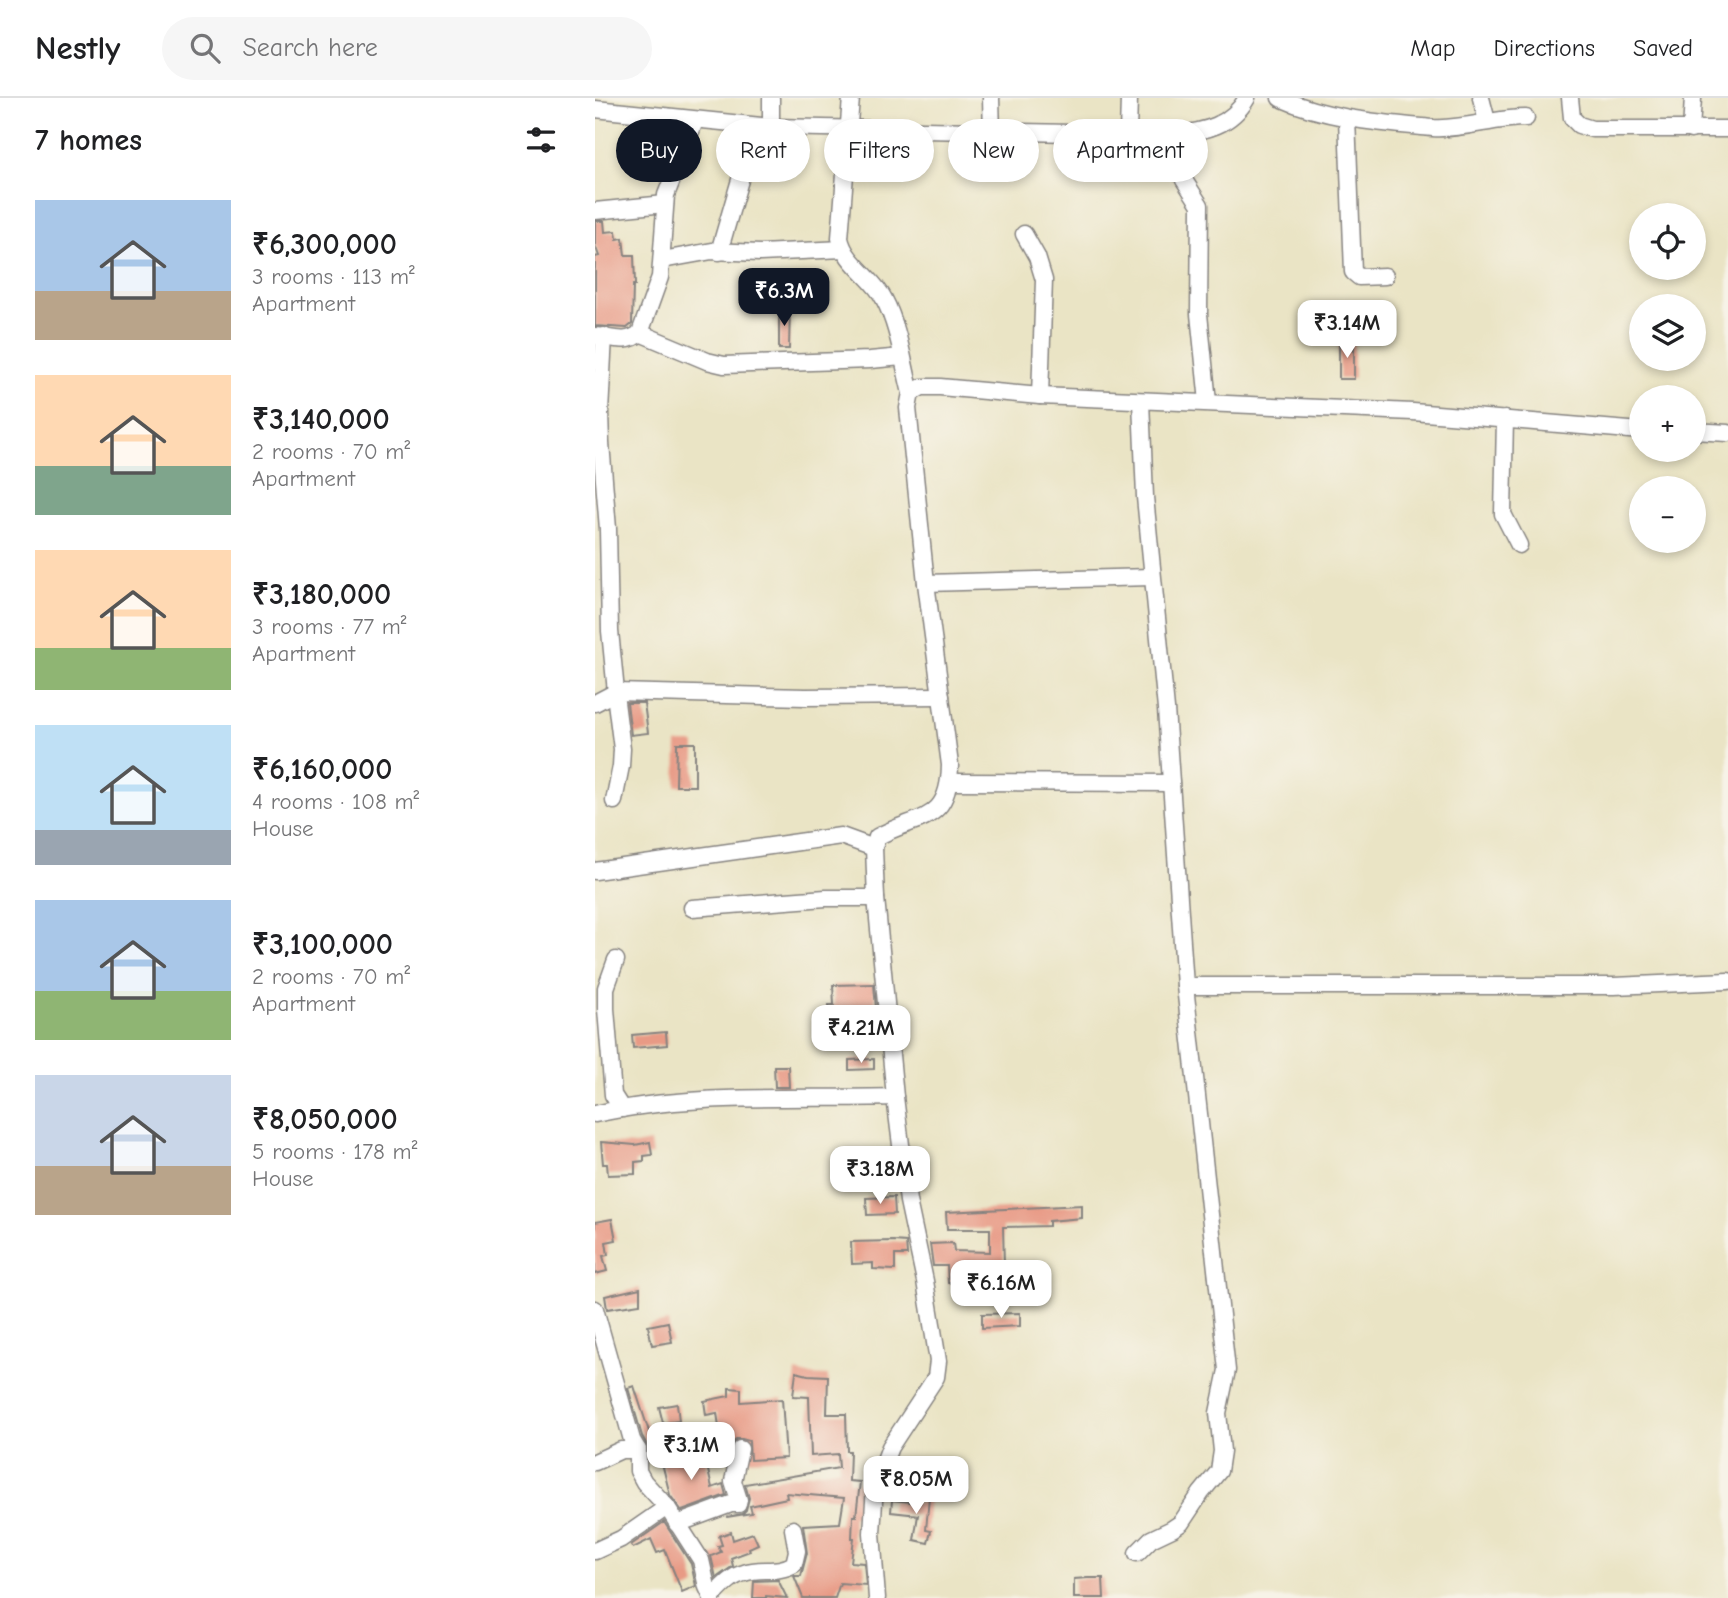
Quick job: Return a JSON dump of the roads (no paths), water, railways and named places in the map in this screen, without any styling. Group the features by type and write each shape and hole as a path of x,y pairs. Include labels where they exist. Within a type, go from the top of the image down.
{"street":[{"path":"771,98 771,119"},
{"path":"850,119 851,98"},
{"path":"991,98 992,119"},
{"path":"1128,119 1129,98"},
{"path":"1208,129 1234,116 1247,98"},
{"path":"1280,98 1347,118 1440,128 1526,118"},
{"path":"1481,98 1487,121"},
{"path":"1570,98 1571,118 1585,127 1610,131 1728,130"},
{"path":"1691,130 1693,98"},
{"path":"595,108 629,106 686,119"},
{"path":"1347,118 1353,272 1359,276 1385,276"},
{"path":"614,801 622,749 610,631 608,529 597,412 600,336 624,340 637,337 640,333 660,276 665,204 670,182"},
{"path":"719,252 738,182"},
{"path":"845,182 840,238 843,248 874,283 885,301 911,393 908,408 926,583 950,765 950,782 942,805 933,813 877,837 874,848 876,898 895,1097 908,1201 925,1282 938,1368 931,1386 890,1447 875,1486 872,1533 877,1598"},
{"path":"1185,182 1200,205 1199,314 1208,402"},
{"path":"595,211 665,204"},
{"path":"1024,234 1037,257 1044,280 1039,396"},
{"path":"662,260 693,253 760,253 843,248"},
{"path":"640,333 707,361 725,365 902,357"},
{"path":"911,393 929,386 1039,396 1208,402 1629,429"},
{"path":"1137,1553 1151,1539 1181,1522 1219,1471 1219,1413 1226,1381 1226,1358 1185,986 1171,783 1145,497 1141,401"},
{"path":"1505,419 1503,514 1518,545"},
{"path":"1706,432 1728,433"},
{"path":"926,583 1152,577"},
{"path":"595,703 615,693 805,697 941,696"},
{"path":"950,782 1171,783"},
{"path":"595,870 841,836 874,848"},
{"path":"692,908 826,898 876,898"},
{"path":"616,960 606,988 605,1009 613,1096 622,1108"},
{"path":"1185,986 1614,986 1728,981"},
{"path":"595,1114 622,1108 724,1099 895,1097"},
{"path":"595,1309 632,1440 638,1450 638,1471 644,1482 667,1507 701,1560 712,1597 742,1573 777,1571 794,1564 797,1551 793,1529"},
{"path":"677,1524 731,1504 738,1504 733,1481 740,1449"},
{"path":"595,1462 621,1450 638,1450"},
{"path":"595,1551 621,1539 667,1507"}]}
